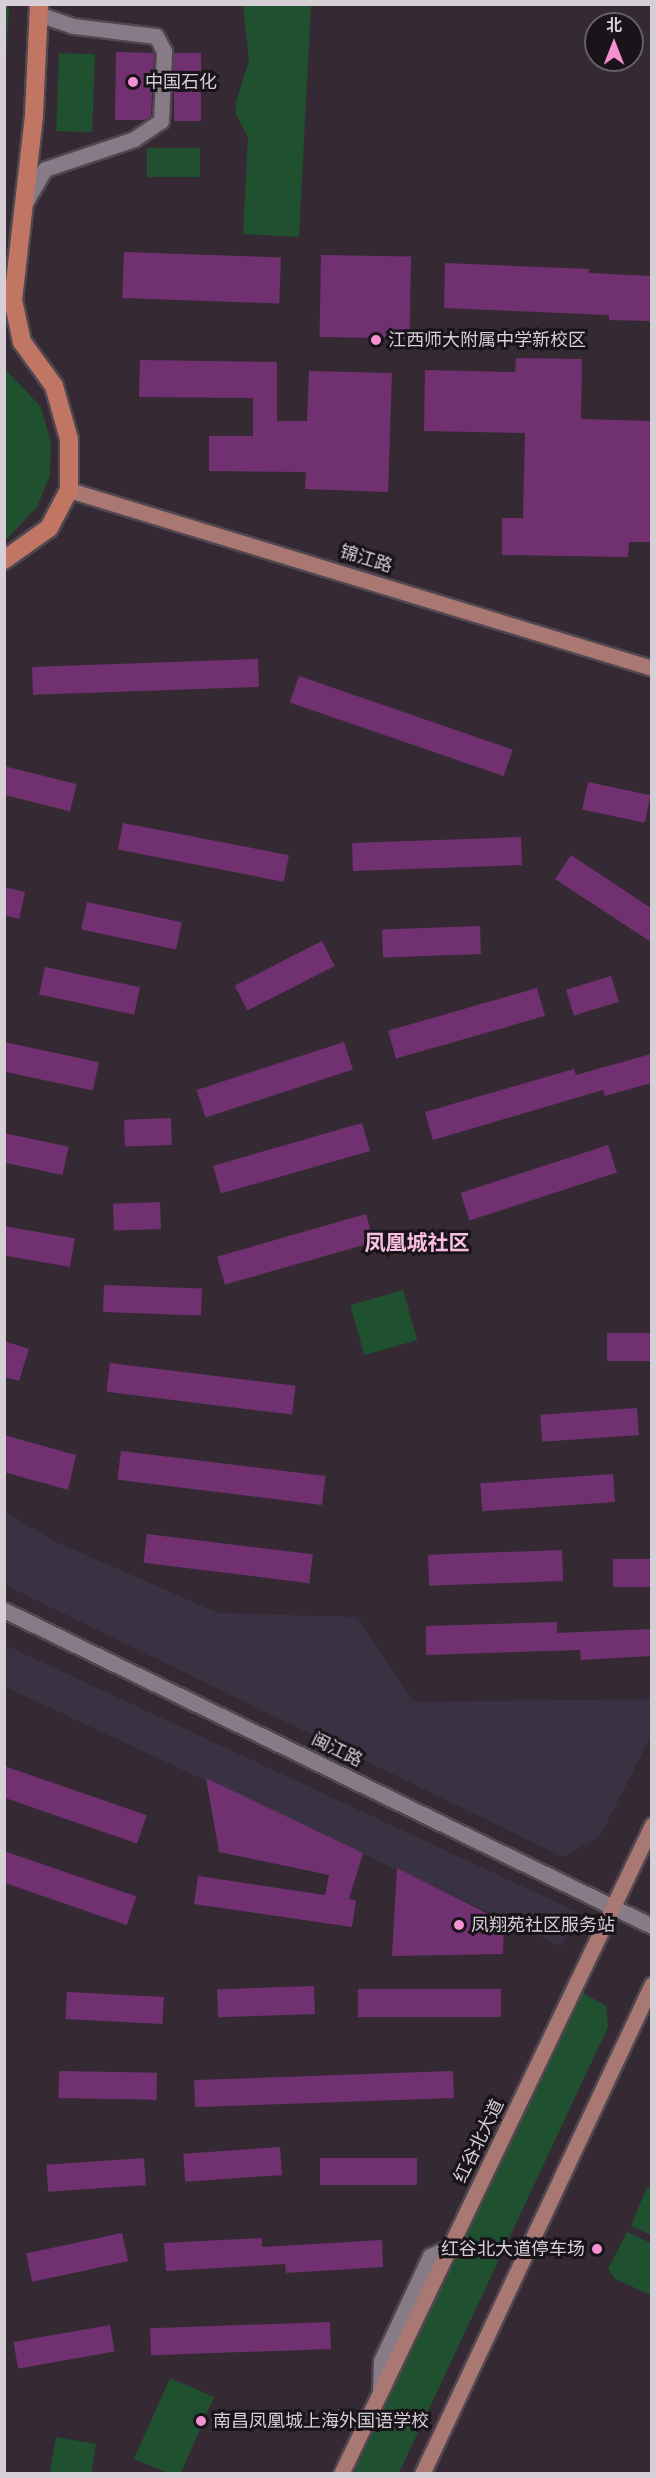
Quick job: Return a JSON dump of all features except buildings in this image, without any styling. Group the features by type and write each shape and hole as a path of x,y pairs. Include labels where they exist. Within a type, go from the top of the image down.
{"highway":[{"path":"4,560 49,528 69,490 69,439 54,386 22,342 13,300 34,115 38,9"},
{"path":"4,333 22,342"}],"main road":[{"name":"锦江路","path":"69,490 651,668"},
{"name":"红谷北大道","path":"341,2474 651,1825"},
{"path":"422,2474 651,1984"}],"street":[{"path":"24,205 45,170 134,139 161,121 165,51 156,36 73,26 38,9"},
{"name":"闽江路","path":"4,1610 651,1926"}],"shaded area":[{"path":"4,1511 52,1540 218,1613 357,1617 414,1702 651,1699 651,1736 600,1836 563,1857 5,1585"},
{"path":"5,1645 578,1912 562,1947 4,1686"}],"green space":[{"path":"4,5 9,5 5,76"},
{"path":"243,5 311,5 299,237 243,234 248,137 236,114 236,102 249,61"},
{"path":"59,53 95,54 92,132 56,131"},
{"path":"147,148 200,148 200,177 147,177"},
{"path":"4,368 41,407 51,442 50,475 37,507 5,541"},
{"path":"403,1290 417,1340 364,1355 350,1305"},
{"path":"583,1993 606,2006 608,2027 399,2473 349,2474 575,2000"},
{"path":"651,2186 651,2235 631,2226 646,2189"},
{"path":"627,2232 651,2243 651,2295 615,2279 608,2269"},
{"path":"170,2378 214,2397 181,2473 168,2473 134,2459"},
{"path":"56,2437 96,2444 91,2473 50,2473"}],"place":[{"name":"中国石化","path":"133,82"},
{"name":"江西师大附属中学新校区","path":"376,340"},
{"name":"凤翔苑社区服务站","path":"459,1925"},
{"name":"红谷北大道停车场","path":"597,2249"},
{"name":"南昌凤凰城上海外国语学校","path":"201,2421"}],"district":[{"name":"凤凰城社区","path":"417,1243"}]}
